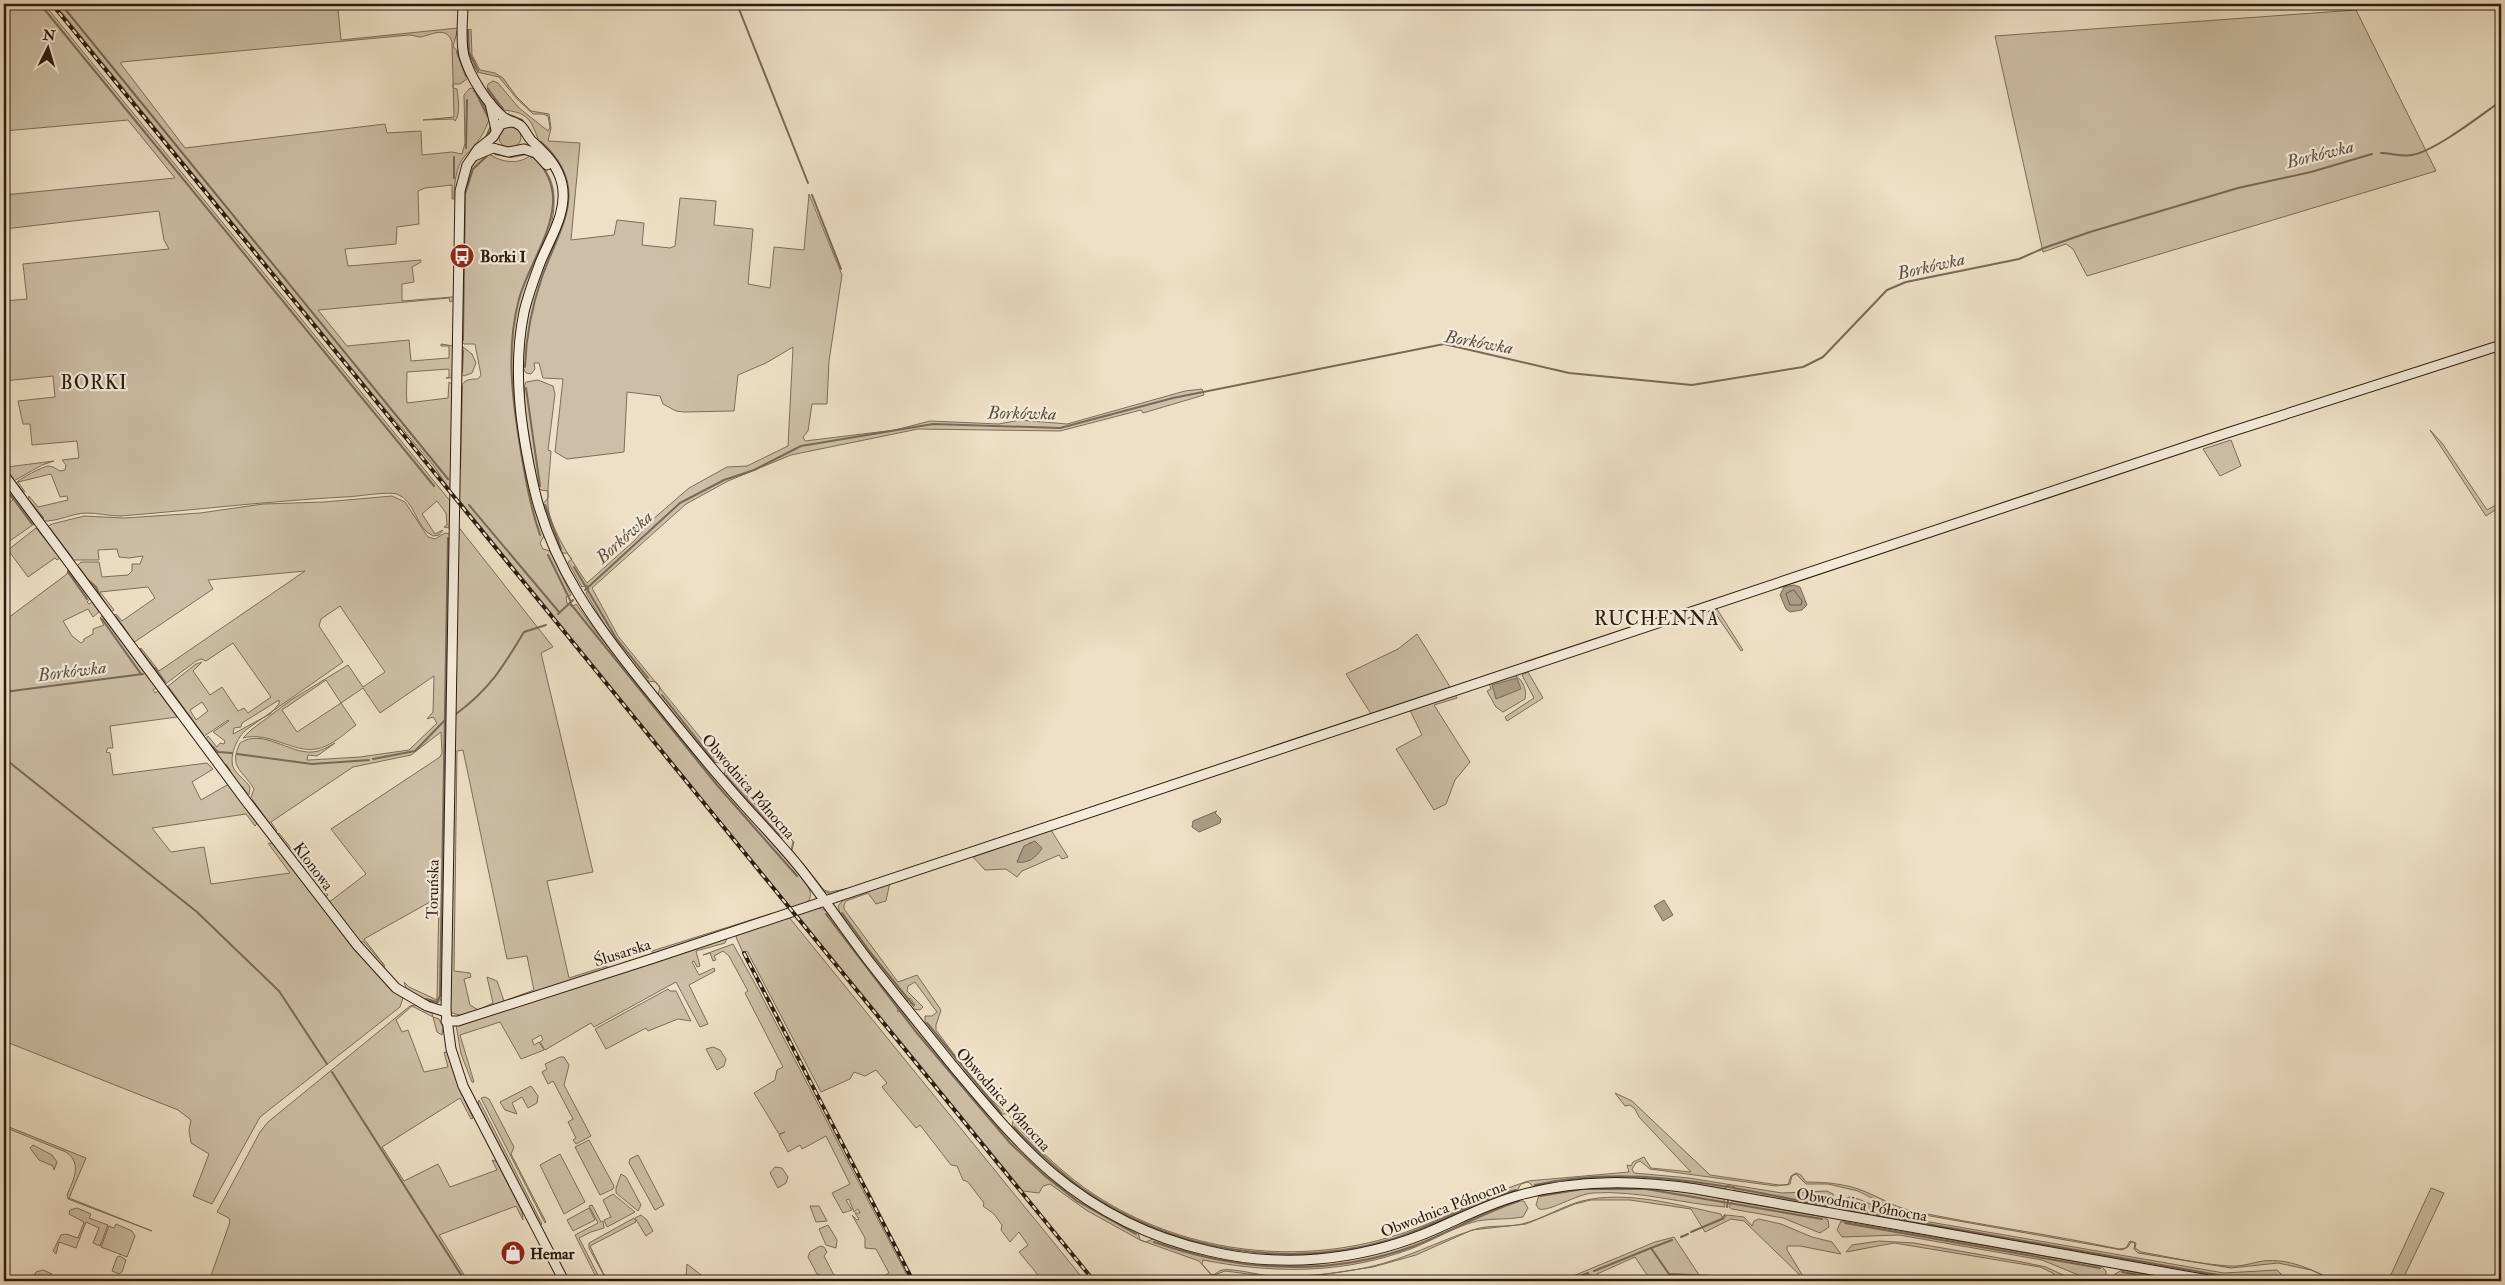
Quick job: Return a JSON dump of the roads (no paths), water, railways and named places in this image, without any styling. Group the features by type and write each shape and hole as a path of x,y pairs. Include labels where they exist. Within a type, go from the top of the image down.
{"street":[{"path":"463,4 462,43 465,59 490,103 496,122 495,142 500,149"},
{"path":"490,103 511,122"},
{"path":"474,156 490,149 500,149 508,152 518,150 524,142 524,132 518,124 511,122 503,123 495,131"},
{"name":"Toruńska","path":"495,131 478,148 463,174 460,191 446,1017 451,1049 463,1086 564,1281"},
{"name":"Obwodnica Północna","path":"524,132 550,158 560,176 564,203 526,304 521,331 518,368 520,403 533,482 554,551 577,595 605,636 709,765 788,854 878,973 963,1078 1009,1131 1039,1161 1065,1183 1107,1211 1156,1235 1194,1248 1232,1256 1280,1260 1346,1256 1410,1239 1485,1207 1518,1196 1582,1184 1630,1182 1696,1189 2214,1281"},
{"name":"Obwodnica Północna","path":"518,150 528,149 536,153 551,170 557,190 557,224"},
{"name":"Ślusarska","path":"446,1017 458,1021 806,907 2227,433 2501,345"},
{"name":"Klonowa","path":"4,475 332,914 381,973 406,994 446,1017"}],"water":[{"path":"1794,585 1800,587 1807,605 1802,610 1790,612 1786,609 1780,595 1784,587"},
{"path":"1517,678 1521,689 1496,699 1492,685"},
{"path":"1217,811 1215,813 1221,819 1220,823 1199,832 1192,827 1193,821"},
{"path":"1035,841 1042,848 1038,854 1028,861 1017,862 1024,846"},
{"path":"1664,900 1673,915 1663,921 1654,906"}],"waterway":[{"path":"40,4 434,486"},
{"path":"61,4 448,479"},
{"path":"737,4 808,183"},
{"path":"468,30 469,52 478,71"},
{"path":"457,52 466,76"},
{"path":"488,89 503,109"},
{"path":"475,91 488,117"},
{"path":"466,148 467,100"},
{"name":"Borkówka","path":"2381,153 2412,155 2422,152 2457,132 2501,101"},
{"path":"507,114 522,120 530,132"},
{"path":"486,137 491,126"},
{"path":"525,367 528,333 535,299 563,224 567,208 568,191 565,175 556,159 541,142"},
{"path":"495,154 511,157 526,154"},
{"name":"Borkówka","path":"585,590 680,503 724,480 754,470 801,446 933,424 1060,428 1173,398 1444,344 1569,373 1692,385 1803,367 1823,357 1887,290 1906,282 2019,259 2090,232 2238,188 2311,172 2372,154"},
{"path":"463,340 465,194 473,169 487,156"},
{"path":"532,156 541,165 548,177 553,203 544,239 519,299 511,354 515,409 524,468 540,535"},
{"path":"454,157 454,178"},
{"path":"812,195 841,269"},
{"path":"462,372 463,351"},
{"path":"460,469 462,386"},
{"path":"526,388 540,486"},
{"path":"7,472 13,479"},
{"path":"17,485 22,491"},
{"path":"4,486 32,524"},
{"path":"29,501 43,518"},
{"path":"469,505 559,612"},
{"path":"545,505 561,549"},
{"path":"50,529 72,558"},
{"path":"426,999 437,1002 440,996 448,538"},
{"path":"548,555 571,602"},
{"path":"574,567 616,638 648,678"},
{"path":"79,568 96,587 110,611"},
{"path":"68,572 87,599"},
{"name":"Borkówka","path":"558,614 573,600"},
{"path":"570,603 717,785 797,876"},
{"path":"116,617 128,634"},
{"path":"102,619 141,674"},
{"name":"Borkówka","path":"456,714 478,696 495,677 524,632 546,625"},
{"path":"140,650 154,668"},
{"name":"Borkówka","path":"155,668 165,682"},
{"name":"Borkówka","path":"4,692 143,674"},
{"name":"Borkówka","path":"168,687 203,735"},
{"path":"662,695 714,761"},
{"name":"Borkówka","path":"373,759 415,751 445,720"},
{"name":"Borkówka","path":"206,740 218,752 232,753"},
{"name":"Borkówka","path":"237,754 312,764 369,760"},
{"path":"4,758 197,912 279,991 327,1064"},
{"path":"226,765 230,771"},
{"path":"1198,772 1208,769"},
{"path":"726,776 779,835"},
{"path":"242,787 247,794"},
{"path":"252,800 265,818"},
{"path":"842,913 870,952 913,1005"},
{"path":"826,914 916,1032 1010,1143 1045,1176 1077,1201 1136,1234"},
{"path":"927,1023 1001,1113"},
{"path":"332,1072 465,1281"},
{"path":"1014,1127 1066,1176 1084,1190 1119,1211 1156,1228 1194,1241 1233,1249 1273,1253 1314,1253 1354,1248 1409,1234 1485,1200 1516,1190"},
{"path":"1535,1185 1571,1179 1608,1176 1644,1177 1717,1185 1826,1206"},
{"path":"1540,1196 1583,1189 1646,1189 1822,1219"},
{"path":"1727,1207 1728,1200"},
{"path":"1154,1242 1219,1260 1251,1265 1284,1267 1349,1263 1382,1256 1414,1246 1519,1201"},
{"path":"1848,1210 2252,1281"},
{"path":"1691,1232 1722,1219 1725,1215"},
{"path":"1845,1223 2100,1268"},
{"path":"1681,1237 1688,1234"},
{"path":"1651,1248 1672,1240"},
{"path":"1594,1271 1651,1248 1669,1274 1713,1276"},
{"path":"2122,1272 2175,1281"},
{"path":"1567,1281 1588,1273"},
{"path":"1723,1277 1732,1281"}],"railway":[{"path":"52,4 1094,1281"},
{"path":"744,953 913,1281"}],"place":[{"name":"Borki I","path":"462,256"},
{"name":"Hemar","path":"513,1253"}],"district":[{"name":"BORKI","path":"94,382"},
{"name":"RUCHENNA","path":"1657,618"}]}
